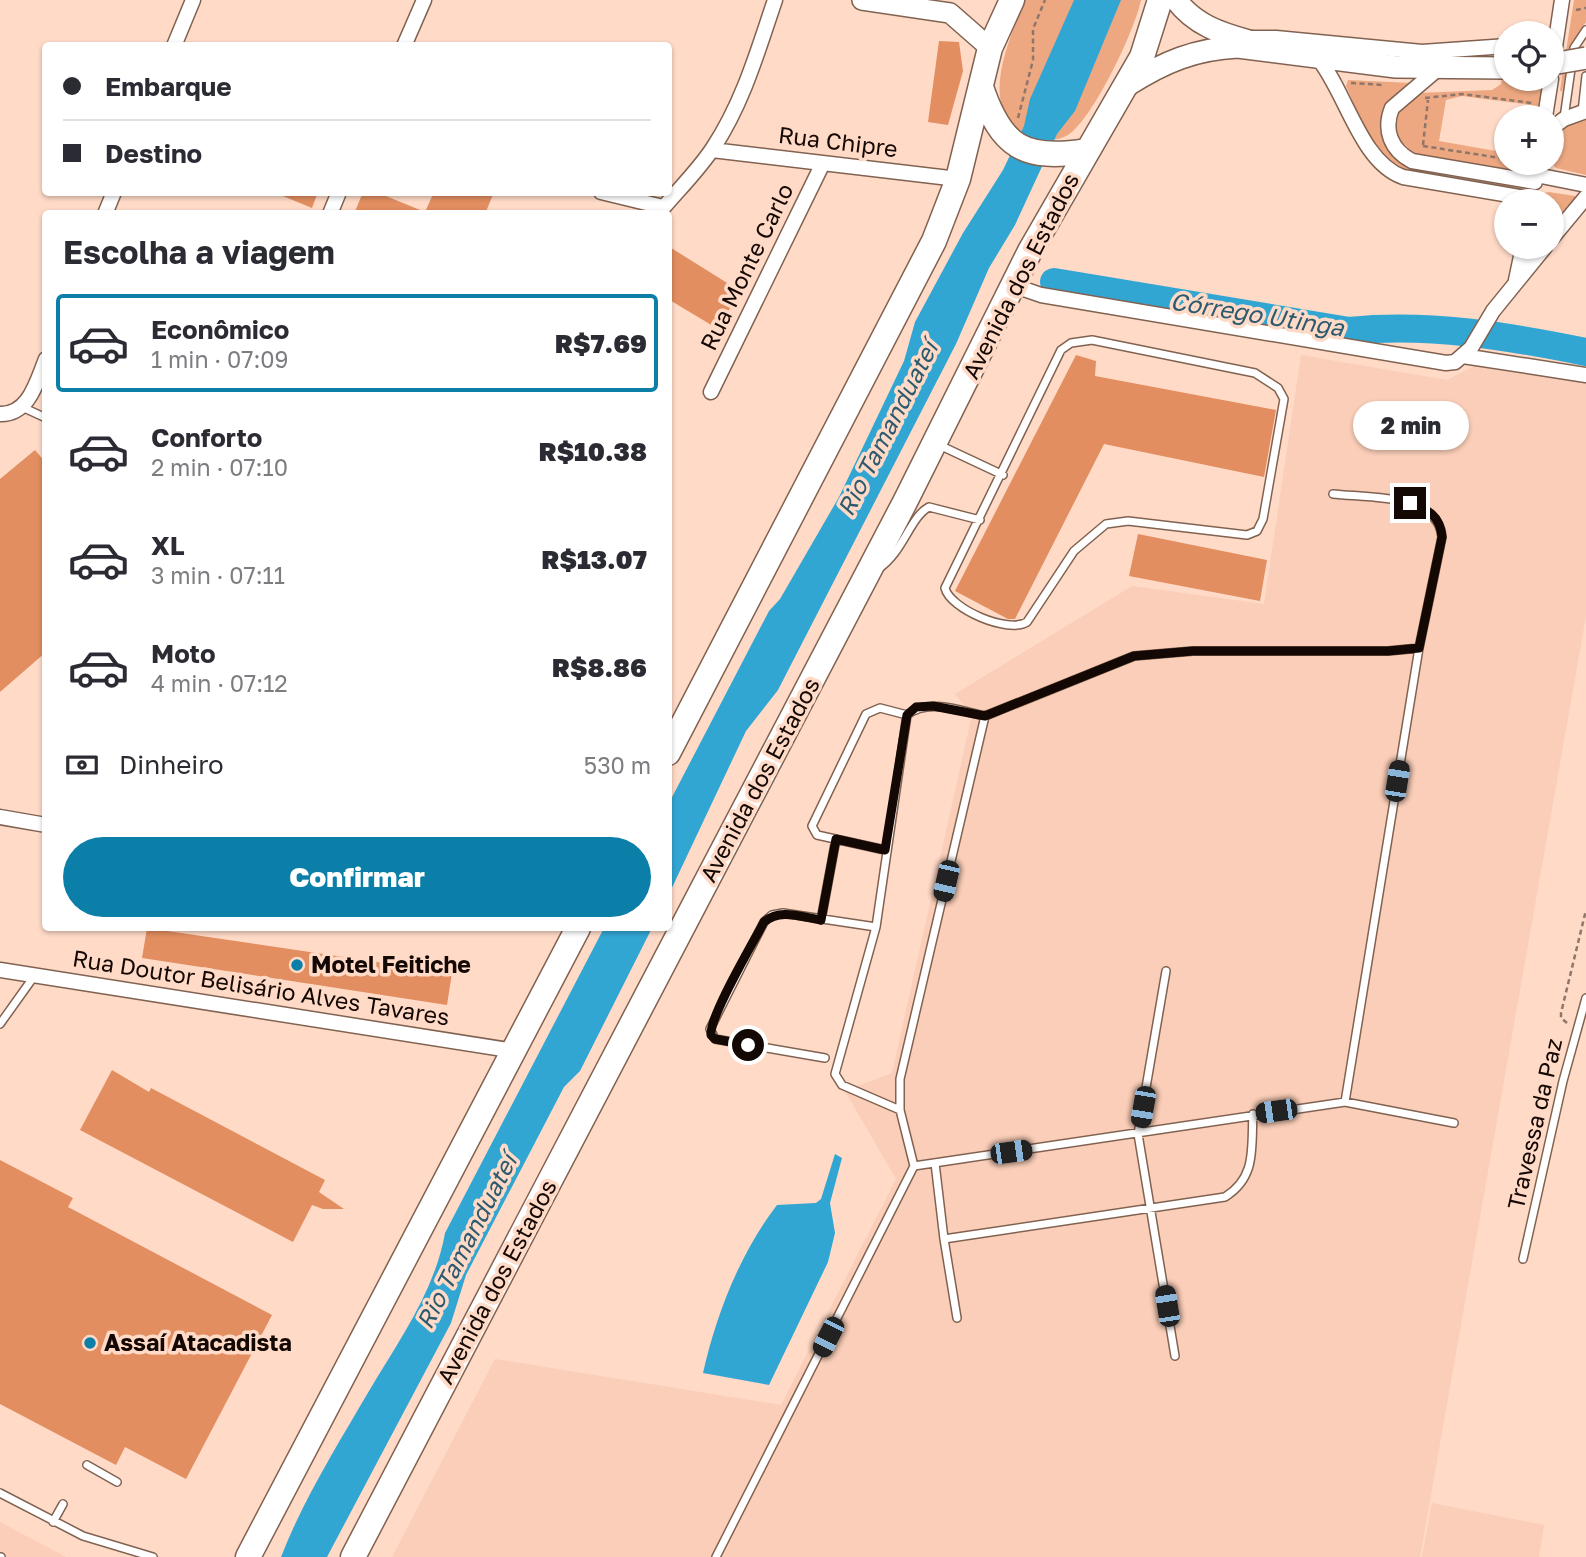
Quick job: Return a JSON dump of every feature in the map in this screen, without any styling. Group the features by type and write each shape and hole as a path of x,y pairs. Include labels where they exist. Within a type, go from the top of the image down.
{"highway":[{"path":"672,745 934,241 958,179 990,48 1012,0"},
{"name":"Avenida dos Estados","path":"353,1557 936,443 1022,289 1086,152 1128,85 1151,37 1160,0"},
{"path":"981,86 989,112 1008,139 1035,154 1086,152"},
{"path":"248,1557 576,931"}],"main road":[{"path":"862,0 950,13 990,48"},
{"path":"1177,0 1193,19 1236,38 1274,49 1372,65 1443,69 1494,68"},
{"path":"1128,85 1177,57 1213,48 1274,49"},
{"path":"1564,63 1586,58"}],"street":[{"path":"176,42 193,0"},
{"path":"406,42 424,0"},
{"path":"614,196 660,210 712,150 741,96 775,0"},
{"path":"1556,21 1562,0"},
{"path":"1236,38 1276,38 1422,52 1494,47"},
{"path":"1317,57 1337,84 1373,156 1394,174 1494,193"},
{"path":"1443,69 1410,91 1392,108 1388,131 1398,152 1418,162 1494,169"},
{"path":"1564,121 1584,112"},
{"name":"Rua Chipre","path":"712,150 958,179"},
{"name":"Rua Monte Carlo","path":"711,392 823,163"},
{"path":"1544,175 1586,185"},
{"path":"1564,224 1586,197"},
{"path":"1516,282 1521,259"},
{"path":"1463,356 1535,259"},
{"path":"1022,289 1446,363 1463,356 1586,375"},
{"path":"0,414 9,414 21,407 32,393 42,369"},
{"path":"0,817 42,824"},
{"name":"Rua Doutor Belisário Alves Tavares","path":"0,970 515,1052"}],"lane":[{"path":"1562,105 1574,48 1586,30"},
{"path":"1584,112 1586,76"},
{"path":"1092,340 1255,373 1278,388 1284,399 1263,519 1257,531 1247,536 1128,521 1106,524 1074,551 1032,615 1018,627 1008,627 956,605 947,596 945,588 1003,475 1061,350 1071,343 1092,340"},
{"path":"21,407 42,416"},
{"path":"936,443 1003,475"},
{"path":"1333,494 1410,503 1431,511 1441,524 1442,537 1419,648 1345,1102"},
{"path":"866,578 899,552 921,511 929,507 980,520"},
{"path":"900,1110 842,1085 835,1074 876,927 885,850 907,715 916,707 933,706 985,716 1134,656 1193,651 1388,651 1419,648"},
{"path":"885,850 817,835 812,826 866,714 880,708 907,715"},
{"path":"716,1557 914,1166 900,1110 900,1079 985,716"},
{"path":"821,920 836,839"},
{"path":"825,1058 715,1039 710,1029 764,922 772,915 783,914 876,927"},
{"path":"1166,971 1138,1134 1175,1356"},
{"path":"0,1024 35,974"},
{"name":"Travessa da Paz","path":"1524,1259 1563,1081 1586,998"},
{"path":"914,1166 1345,1102 1454,1123"},
{"path":"944,1239 1225,1197 1241,1187 1249,1172 1253,1114"},
{"path":"935,1163 957,1318"},
{"path":"86,1465 117,1482"},
{"path":"0,1493 53,1522 104,1543 153,1557"},
{"path":"53,1522 63,1504"}],"path":[{"path":"1008,139 1017,125 1018,108 1033,60 1033,29 1045,0"},
{"path":"1337,84 1400,86 1429,99 1462,93 1518,105"},
{"path":"1418,162 1423,146 1429,99"},
{"path":"1423,146 1494,157"},
{"path":"1561,1013 1586,910"}],"shaded area":[{"path":"1025,0 1141,0 1131,32 1101,93 1078,126 1058,139 1042,139 1027,134 1011,123 1003,109 1000,92 1005,53"},
{"path":"1574,0 1586,0 1586,22 1573,42 1564,83 1564,64"},
{"path":"1348,80 1412,83 1391,100 1383,118 1385,143 1396,156 1412,166 1432,173 1513,186 1512,189 1405,171 1384,156 1368,134 1346,86"},
{"path":"1542,91 1541,105 1462,96 1446,100 1439,141 1494,151 1494,167 1414,154 1397,137 1395,125 1399,109 1419,93"},
{"path":"1586,118 1586,175 1564,170 1564,128"},
{"path":"1564,194 1575,196 1577,199 1564,215"},
{"path":"1301,355 1447,380 1476,365 1586,383 1586,616 1420,1557 392,1557 495,1359 781,1405 896,1179 845,1091 892,1073 972,715 955,694 1132,586 1264,604"},
{"path":"1432,1503 1544,1525 1539,1557 1422,1557"},
{"path":"0,1522 66,1557 0,1557"}],"water":[{"name":"Rio Tamanduateí","path":"1074,0 1121,0 1075,111 1057,134 1015,225 989,268 956,344 778,690 746,731 672,888 672,797 769,611 780,599 839,497 904,361 915,322 963,233 1003,170 1024,126 1030,99"},
{"name":"Rio Tamanduateí","path":"602,931 650,931 580,1071 564,1087 466,1275 451,1323 327,1557 281,1557 300,1514 345,1431 424,1296 445,1233"},
{"path":"835,1154 842,1158 830,1203 835,1233 828,1262 769,1385 703,1373 722,1307 752,1243 777,1205 816,1203 821,1199"}],"building":[{"path":"939,41 959,42 963,71 948,125 928,122"},
{"path":"283,196 316,196 312,208"},
{"path":"361,196 386,196 420,210 356,210"},
{"path":"432,196 492,196 487,210 426,210"},
{"path":"672,248 740,291 718,329 672,301"},
{"path":"1076,355 1096,361 1095,376 1276,410 1264,477 1104,444 1015,619 1008,619 955,591"},
{"path":"35,450 42,458 42,655 0,692 0,479"},
{"path":"1138,534 1267,560 1260,601 1129,576"},
{"name":"Motel Feitiche","path":"146,931 167,931 452,973 447,1005 142,958"},
{"path":"112,1070 149,1092 151,1088 325,1180 319,1192 344,1209 323,1209 312,1205 293,1242 80,1130"},
{"name":"Assaí Atacadista","path":"0,1160 73,1198 68,1207 272,1315 186,1479 125,1447 116,1465 0,1404"}],"waterway":[{"name":"Córrego Utinga","path":"1054,282 1349,331 1409,329 1468,332 1586,352"}],"place":[{"name":"Motel Feitiche","path":"297,965"},
{"name":"Assaí Atacadista","path":"90,1343"}],"route":[{"path":"748,1045 715,1039 711,1035 710,1029 721,1006 764,922 772,915 783,914 821,920 836,839 885,850 907,715 916,707 933,706 985,716 1134,656 1193,651 1388,651 1419,648 1442,537 1441,524 1431,511 1410,503"}]}
